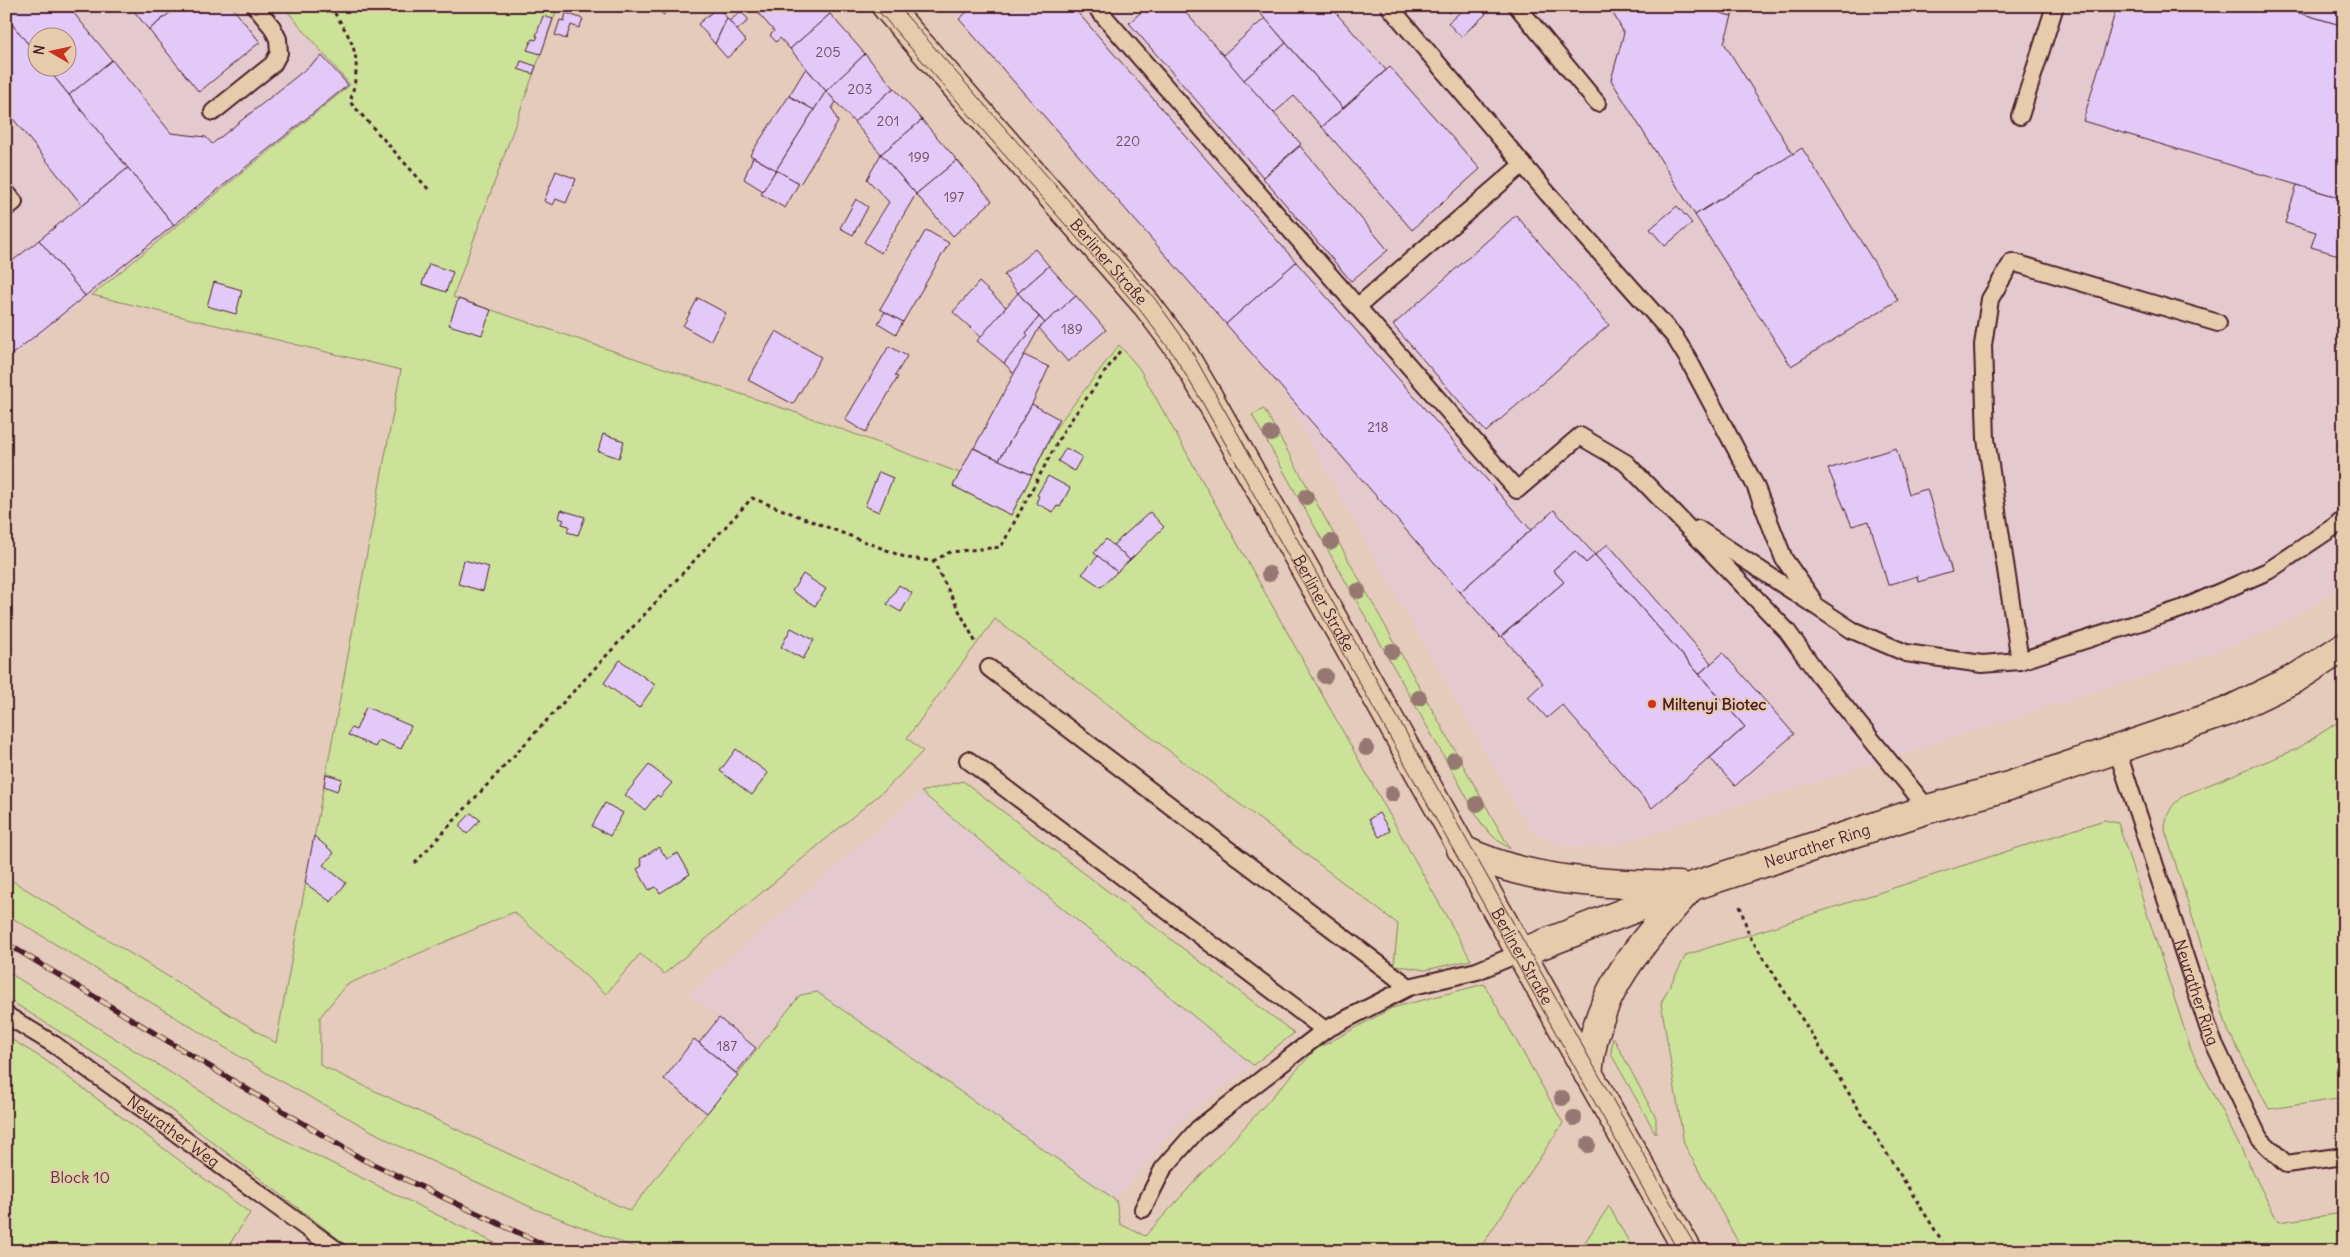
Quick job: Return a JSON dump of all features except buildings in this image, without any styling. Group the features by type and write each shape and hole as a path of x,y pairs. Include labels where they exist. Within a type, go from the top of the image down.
{"main road":[{"name":"Berliner Straße","path":"886,6 1147,305 1180,349 1688,1251"},
{"name":"Neurather Ring","path":"1520,953 1690,887 1928,809 2006,787 2226,712 2296,678 2344,647"},
{"path":"1461,849 1510,868 1546,878 1690,887"},
{"path":"1588,1074 1593,1036 1609,992 1639,946 1690,887"}],"lane":[{"path":"214,112 273,64 279,53 278,39 275,33 255,6"},
{"path":"1095,6 1517,490 1580,436 1626,463 1787,631 1818,674 1928,809"},
{"path":"1389,6 1523,164 1674,336 1755,485 1784,559 1818,608"},
{"path":"1517,6 1597,103"},
{"path":"2020,116 2055,6"},
{"path":"1357,307 1523,164"},
{"path":"6,192 14,202 6,208"},
{"path":"2020,661 1986,439 1983,345 1990,298 2012,262 2218,323"},
{"path":"1672,512 1852,630 1906,653 1982,664 2020,661 2181,609 2268,571 2344,518"},
{"path":"989,668 1409,987"},
{"name":"Neurather Ring","path":"2117,750 2212,1039 2259,1138 2286,1164 2344,1156"},
{"path":"968,760 1325,1030"},
{"path":"1144,1209 1163,1169 1198,1129 1325,1030 1409,987 1477,971 1520,953"},
{"name":"Neurather Weg","path":"6,1015 55,1045 338,1251"}],"path":[{"path":"330,6 350,37 357,59 356,81 350,102 430,191"},
{"path":"415,863 752,498 907,558 934,561 950,552 1001,547 1064,430 1122,348"},
{"path":"934,561 989,668"},
{"path":"1730,874 1749,934 1942,1241"}],"shaded area":[{"path":"6,6 283,6 351,85 6,364"},
{"path":"947,6 2344,6 2344,585 2316,604 2260,635 2202,657 1848,772 1617,844 1579,847 1551,842 1532,830 1518,811 1280,389"},
{"path":"921,792 1253,1065 1182,1120 1116,1200 817,992 800,995 757,1049 689,994"}],"green space":[{"path":"283,6 558,6 453,297 803,415 960,473 953,486 1011,515 1057,426 1119,345 1139,368 1471,960 1425,970 1394,965 1398,924 995,619 907,738 923,751 886,789 664,974 640,954 606,994 514,912 346,985 320,1017 320,1065 630,1211 800,995 817,992 1116,1200 1120,1224 1145,1236 1315,1050 1392,1008 1484,984 1563,1123 1478,1251 644,1251 535,1209 399,1146 270,1075 6,914 6,877 276,1043 401,370 92,295 350,85"},
{"path":"1264,409 1510,849 1483,826 1252,415"},
{"path":"2344,718 2344,1098 2269,1109 2228,1030 2165,830 2166,824 2170,810 2184,795 2297,749"},
{"path":"963,781 1294,1033 1253,1065 921,792"},
{"path":"2104,820 2118,823 2191,1050 2278,1222 2344,1213 2344,1251 1743,1251 1684,1144 1661,1003 1686,955"},
{"path":"6,971 260,1128 511,1251 354,1251 111,1064 6,998"},
{"name":"Block 10","path":"6,1036 45,1060 250,1213 225,1251 6,1251"},
{"path":"1613,1037 1656,1118 1656,1134 1611,1054"},
{"path":"1609,1206 1634,1251 1579,1251"}],"tram line":[{"path":"874,6 1140,310 1173,354 1202,402 1678,1251"},
{"path":"898,6 1155,299 1188,345 1698,1251"}],"railway":[{"path":"6,943 362,1159 557,1251"}],"place":[{"name":"Miltenyi Biotec","path":"1652,704"}]}
